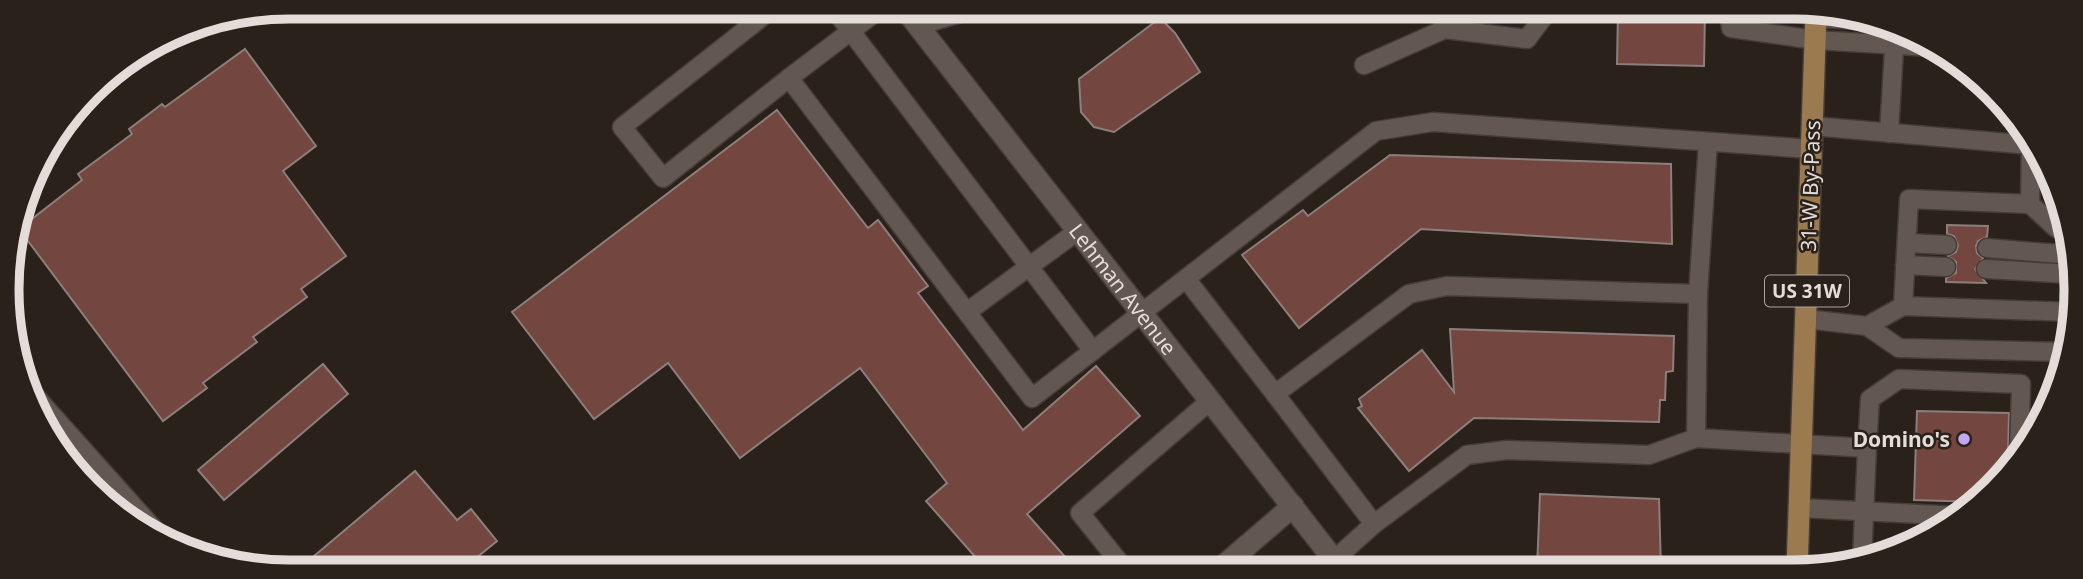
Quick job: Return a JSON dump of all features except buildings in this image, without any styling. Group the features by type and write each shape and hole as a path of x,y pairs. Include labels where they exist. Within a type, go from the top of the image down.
{"main road":[{"name":"31-W By-Pass","path":"1797,560 1816,21"}],"street":[{"name":"Lehman Avenue","path":"913,19 1335,560"},
{"path":"50,415 138,513"},
{"path":"1231,560 1293,506"}],"lane":[{"path":"747,19 751,25"},
{"path":"759,19 622,127 663,178 867,19"},
{"path":"842,19 1093,351"},
{"path":"1364,65 1445,29 1527,38 1542,19"},
{"path":"1730,19 1731,28 1815,40 1892,38"},
{"path":"1889,133 1894,39"},
{"path":"789,78 1032,398 1376,131 1433,122 1811,149"},
{"path":"1812,126 2020,141"},
{"path":"1696,438 1698,294 1708,142"},
{"path":"2030,204 2031,159"},
{"path":"1903,306 1909,199 2030,204 2057,228"},
{"path":"967,312 1079,230"},
{"path":"1906,243 1947,245"},
{"path":"1987,248 2061,254"},
{"path":"1905,265 1946,267"},
{"path":"1986,269 2063,274"},
{"path":"1187,280 1374,524"},
{"path":"1275,394 1409,294 1447,286 1698,294"},
{"path":"1867,326 1903,306 2062,312"},
{"path":"1806,319 1867,326 1899,348 2057,352"},
{"path":"1899,348 1899,379"},
{"path":"1862,551 1870,399 1899,379 2021,384 2019,438"},
{"path":"1118,560 1080,513 1211,400"},
{"path":"1342,560 1374,524 1467,455 1507,450 1648,455 1696,438 1867,448"},
{"path":"1800,508 1942,515"}],"place":[{"name":"Domino's","path":"1964,439"}]}
